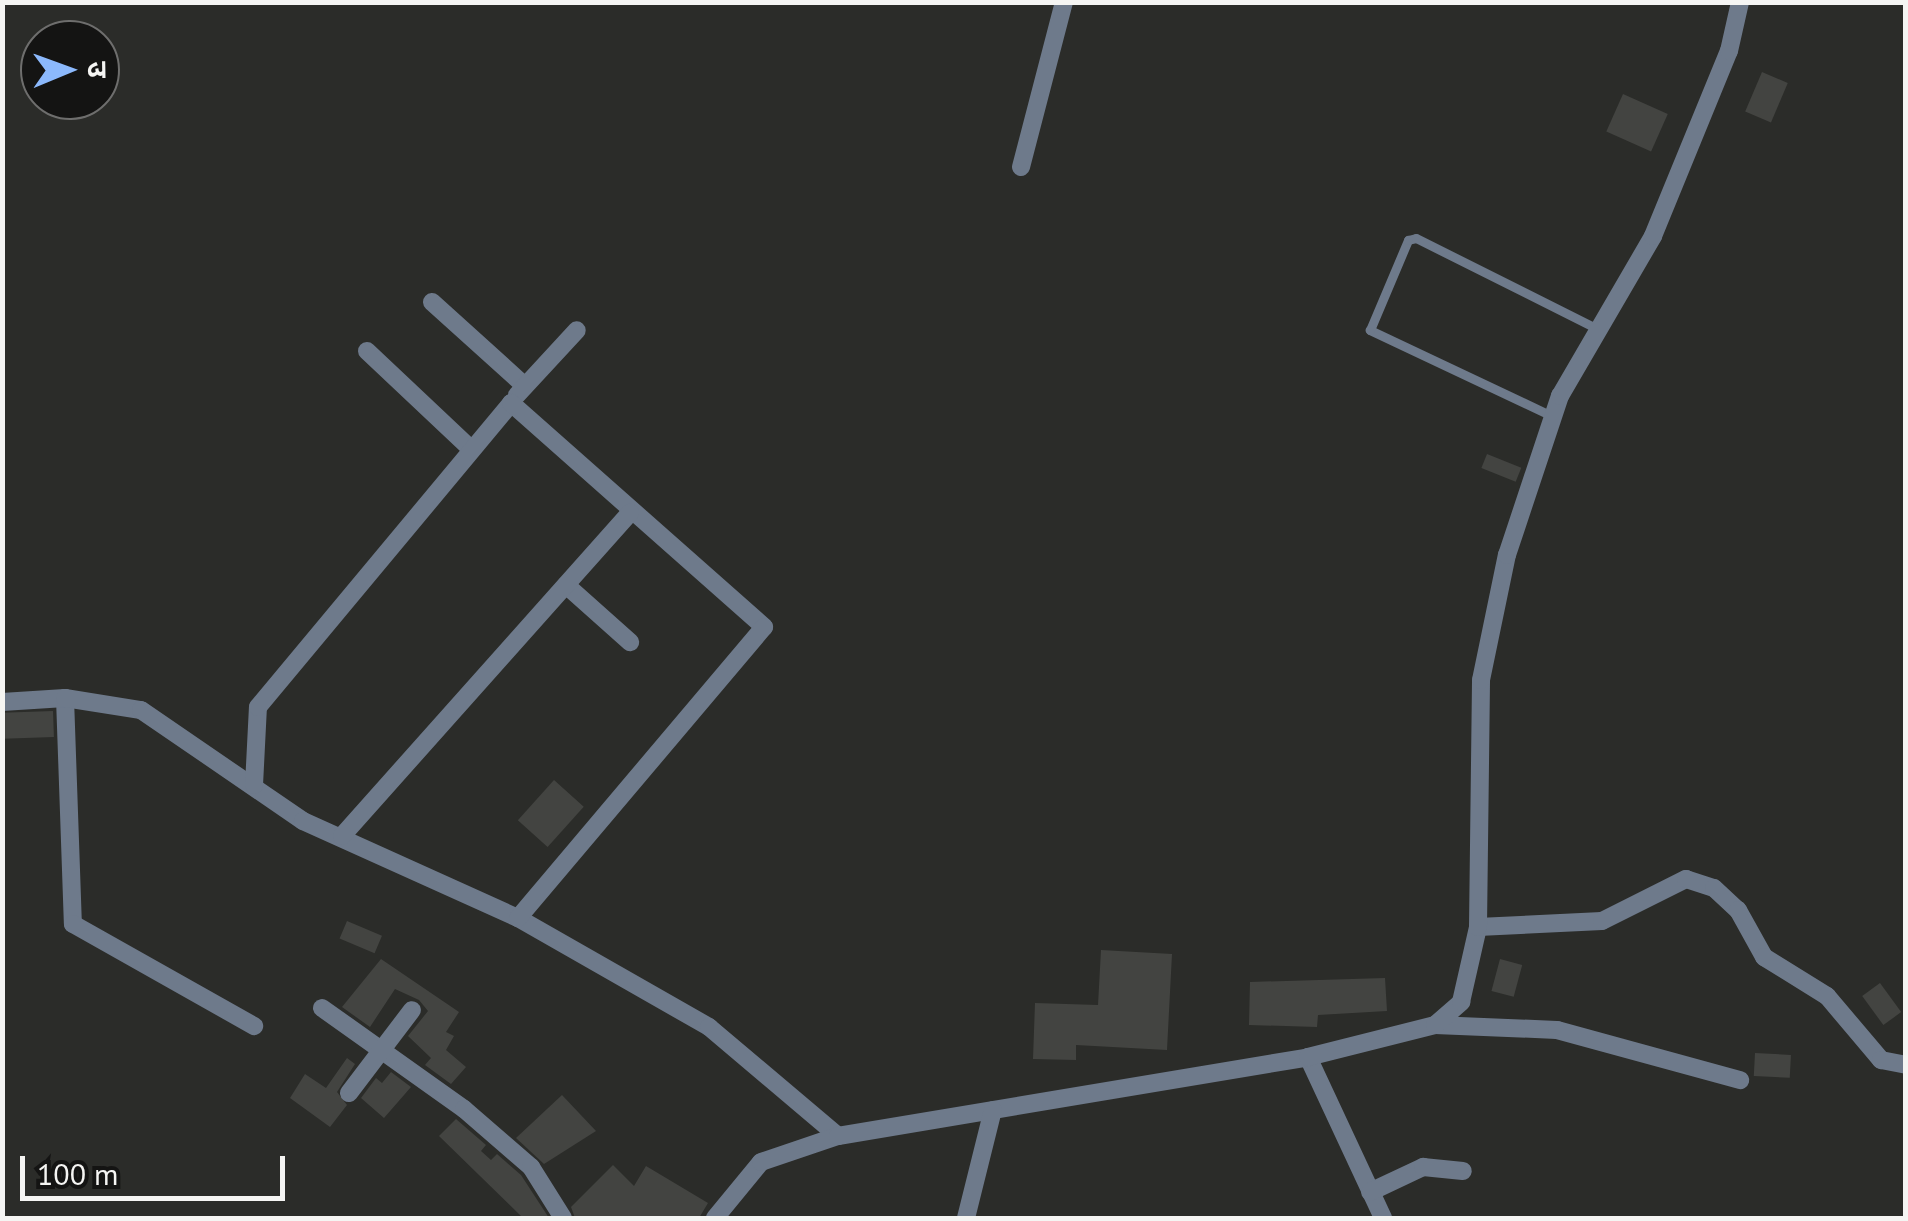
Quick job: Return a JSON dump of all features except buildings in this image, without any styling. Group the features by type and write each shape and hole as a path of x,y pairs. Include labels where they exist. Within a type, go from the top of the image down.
{"street":[{"path":"1021,167 1064,2"},
{"path":"1435,1025 1462,1002 1478,927 1481,680 1507,555 1554,417 1653,236 1729,51 1740,2"},
{"path":"432,302 525,386"},
{"path":"254,785 258,707 470,448 577,330"},
{"path":"367,352 470,448"},
{"path":"511,404 630,514 764,628 518,918"},
{"path":"342,836 630,514"},
{"path":"566,585 630,642"},
{"path":"65,698 73,924 254,1026"},
{"path":"2,702 65,698 141,710 303,822 342,836 518,918 708,1027 838,1136"},
{"path":"1478,927 1602,921 1686,879 1714,888 1738,910 1764,957 1827,996 1881,1060 1906,1065"},
{"path":"322,1008 464,1109 531,1168 563,1218"},
{"path":"349,1092 412,1010"},
{"path":"715,1218 761,1162 838,1136 1308,1057 1435,1025 1557,1030 1740,1080"},
{"path":"1308,1057 1383,1218"},
{"path":"961,1217 993,1110"},
{"path":"1370,1192 1423,1167 1463,1171"}],"lane":[{"path":"1554,417 1370,330 1408,240 1416,238 1600,330"}]}
